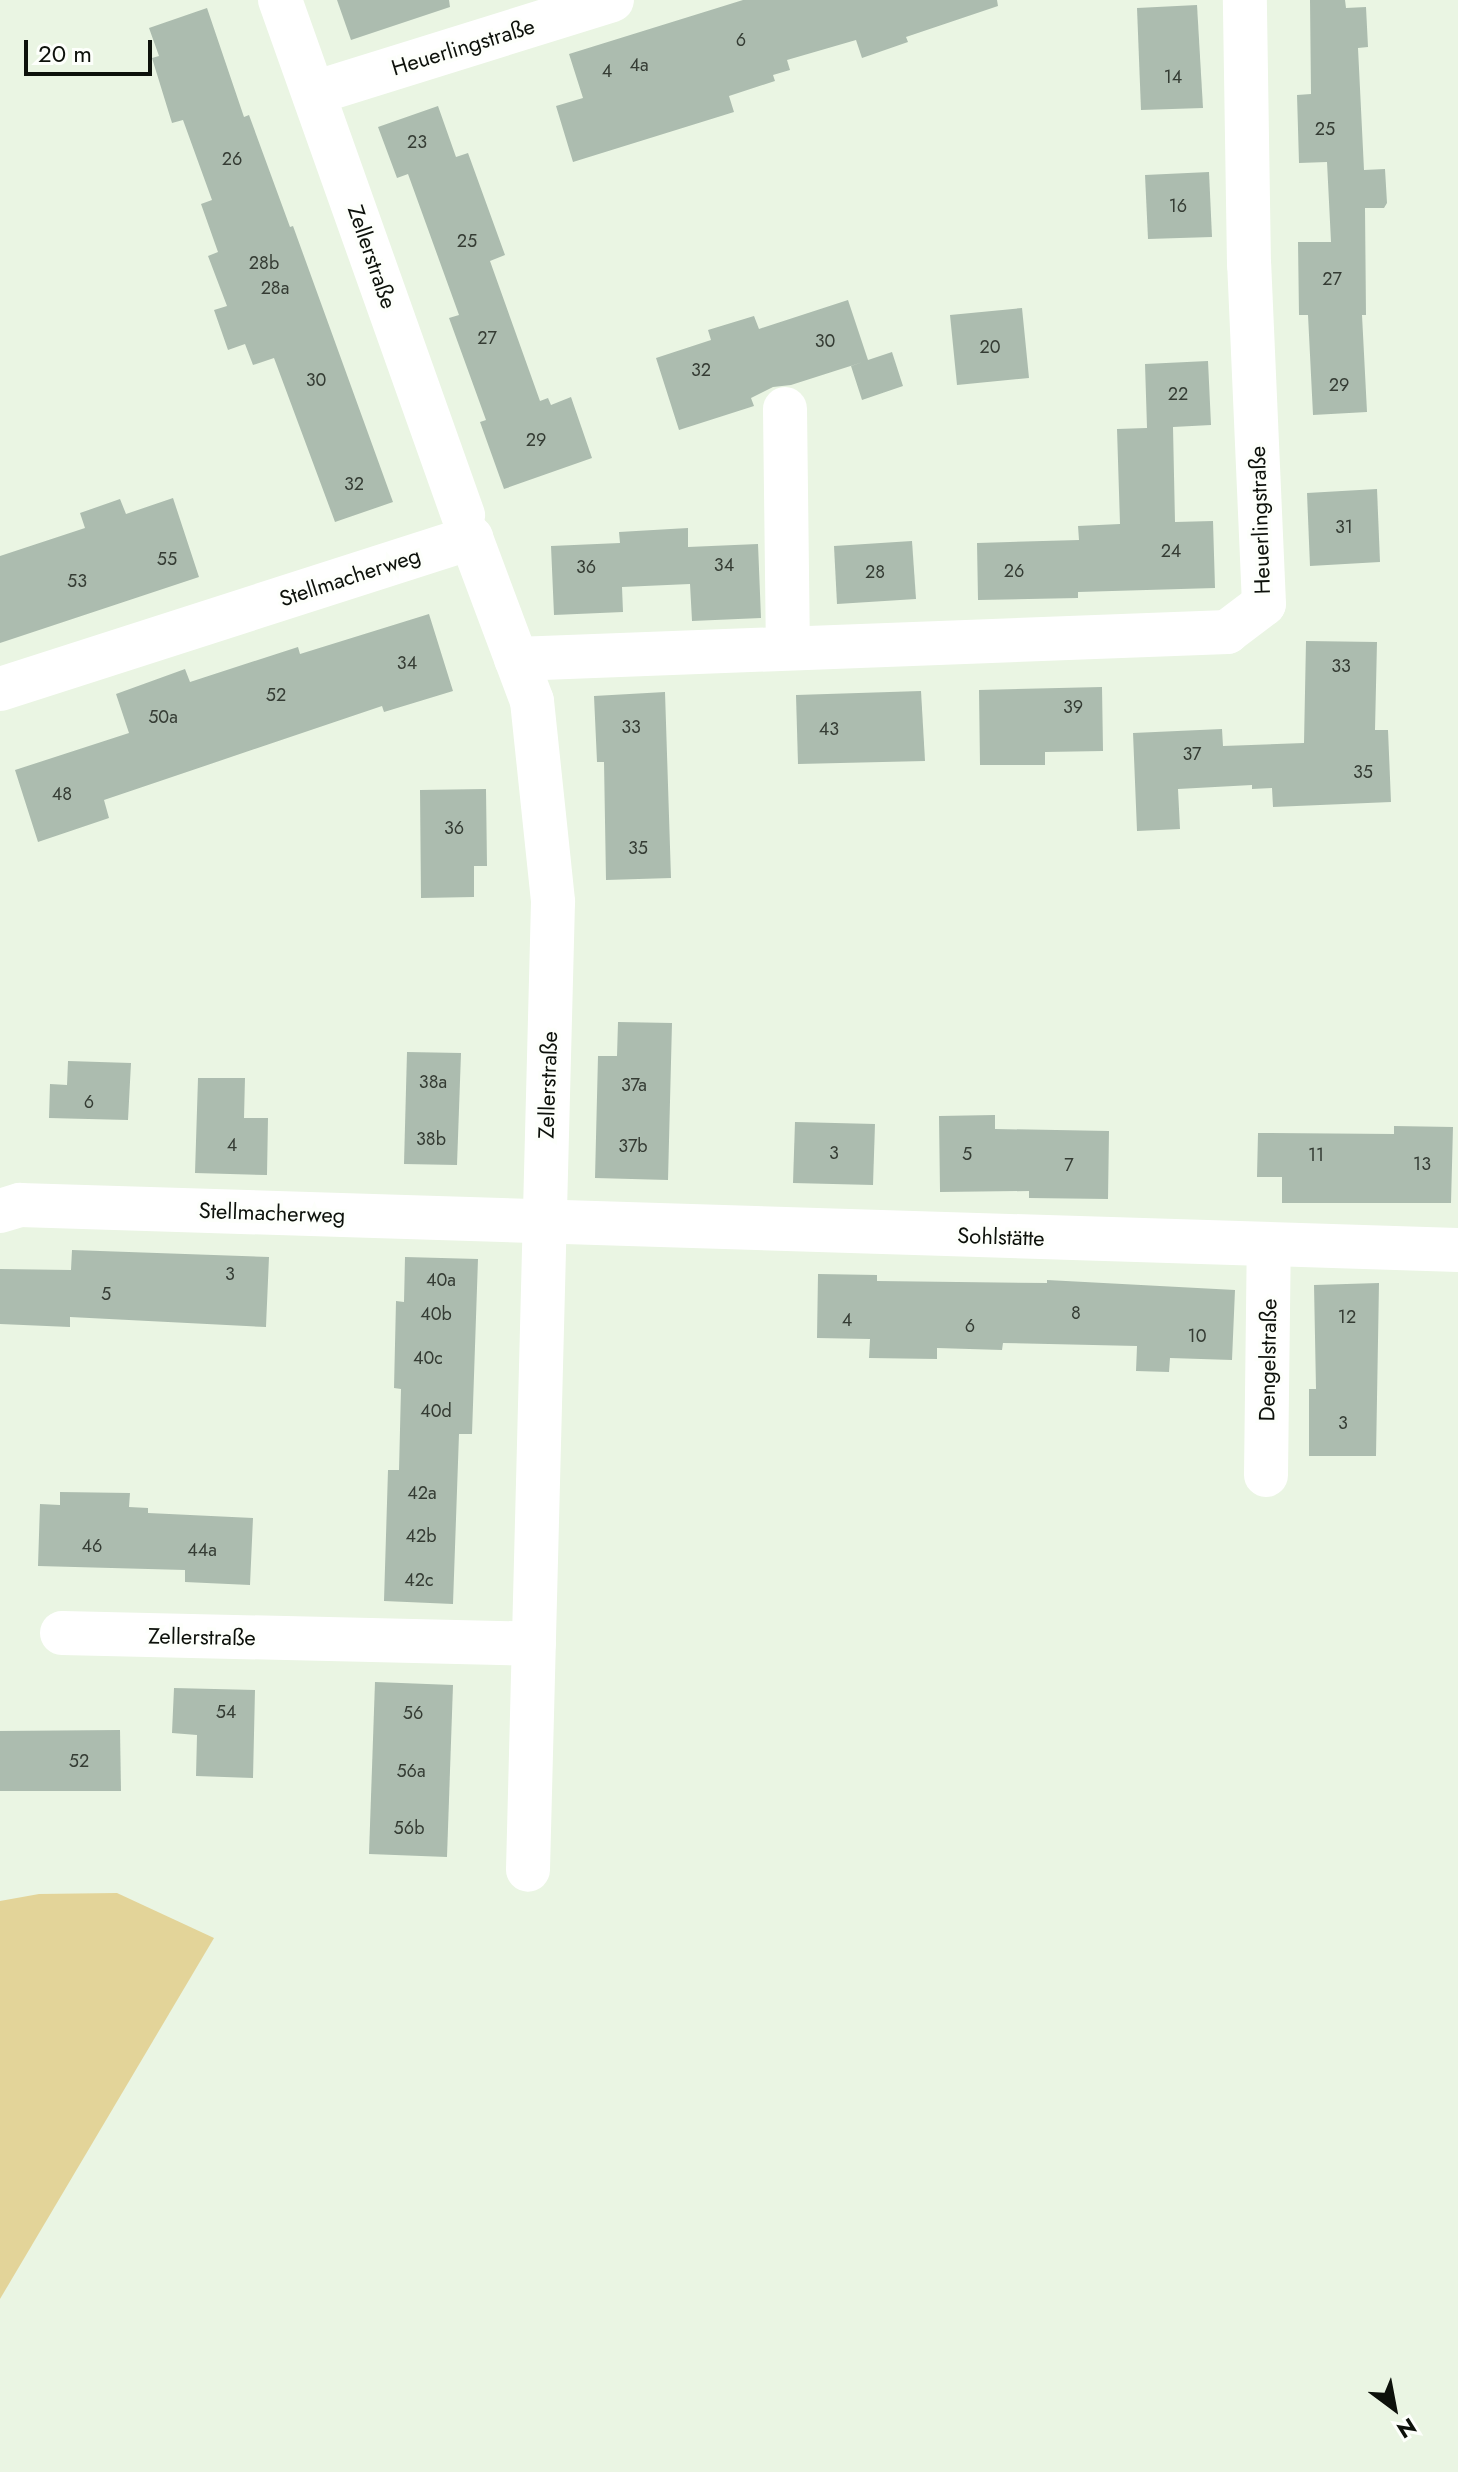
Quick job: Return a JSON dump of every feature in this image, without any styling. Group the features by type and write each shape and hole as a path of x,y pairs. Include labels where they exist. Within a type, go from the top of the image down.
{"street":[{"name":"Zellerstraße","path":"280,0 532,701 553,902 528,1870"},
{"name":"Heuerlingstraße","path":"314,93 612,0"},
{"name":"Heuerlingstraße","path":"516,659 1227,632 1264,604 1249,265 1245,0"},
{"path":"785,409 788,648"},
{"name":"Stellmacherweg","path":"0,689 467,526"},
{"name":"Stellmacherweg","path":"0,1211 20,1205 544,1222"},
{"name":"Sohlstätte","path":"544,1222 1458,1250"},
{"name":"Dengelstraße","path":"1266,1475 1269,1245"},
{"name":"Zellerstraße","path":"62,1633 534,1644"}],"shaded area":[{"path":"117,1893 214,1938 0,2299 0,1901 39,1894"}],"building":[{"path":"337,0 449,0 450,7 351,40"},
{"path":"743,0 997,0 998,6 906,37 908,42 862,58 856,40 787,60 790,70 773,75 775,81 729,96 734,112 573,162 556,106 583,98 569,54"},
{"path":"1310,0 1345,0 1346,8 1366,7 1368,47 1358,48 1364,170 1385,169 1387,203 1384,208 1365,208 1366,315 1362,315 1367,412 1313,415 1308,315 1299,315 1298,242 1331,242 1327,162 1299,163 1297,95 1311,94"},
{"path":"1197,5 1203,108 1141,110 1137,8"},
{"path":"207,8 244,117 249,115 290,227 293,226 393,502 335,522 274,358 253,365 245,344 228,350 214,310 227,306 208,256 218,252 201,204 212,200 183,120 172,123 152,58 159,56 149,28"},
{"path":"438,106 456,157 468,153 505,255 490,261 540,401 548,398 551,405 571,397 592,458 504,489 480,422 486,420 449,318 459,315 408,174 397,178 378,127"},
{"path":"1209,172 1212,237 1148,239 1145,175"},
{"path":"848,300 868,360 892,352 903,386 862,400 851,366 863,362 791,385 773,387 751,398 754,406 679,430 656,358 711,340 708,330 754,316 759,329"},
{"path":"1022,308 1029,378 957,385 950,315"},
{"path":"1208,361 1211,425 1173,427 1175,522 1213,521 1215,588 1078,592 1078,598 978,600 977,543 1079,540 1078,526 1120,524 1117,429 1147,428 1145,364"},
{"path":"1377,489 1380,562 1310,566 1307,493"},
{"path":"173,498 199,577 0,643 0,556 85,528 80,513 120,499 126,514"},
{"path":"688,528 688,547 758,544 761,618 692,621 690,584 622,587 623,612 554,615 551,546 620,543 619,532"},
{"path":"912,541 916,599 837,604 834,546"},
{"path":"429,614 453,691 384,712 382,706 104,800 109,818 38,842 15,770 129,733 116,694 185,669 190,682 298,647 300,654"},
{"path":"1306,641 1377,642 1375,730 1388,730 1391,802 1273,807 1272,788 1252,789 1252,785 1178,789 1180,829 1137,831 1133,733 1222,729 1223,746 1304,743"},
{"path":"1102,687 1103,751 1045,752 1045,765 980,765 979,690"},
{"path":"921,691 925,761 798,764 796,695"},
{"path":"665,692 671,878 606,880 604,762 597,762 594,696"},
{"path":"486,789 487,866 474,866 474,897 421,898 420,790"},
{"path":"618,1022 672,1023 668,1180 595,1178 598,1056 617,1056"},
{"path":"407,1052 461,1053 457,1165 404,1164"},
{"path":"68,1061 131,1063 128,1120 49,1118 50,1084 67,1085"},
{"path":"198,1078 245,1078 244,1118 268,1118 267,1175 195,1173"},
{"path":"995,1115 995,1129 1109,1131 1108,1199 1029,1198 1029,1191 940,1192 939,1116"},
{"path":"795,1122 875,1124 873,1185 793,1183"},
{"path":"1394,1126 1453,1127 1451,1203 1282,1203 1282,1177 1257,1177 1258,1133 1394,1134"},
{"path":"72,1250 269,1257 266,1327 70,1317 70,1327 0,1324 0,1269 71,1270"},
{"path":"405,1257 478,1259 472,1434 459,1434 453,1604 384,1601 388,1470 399,1470 401,1389 394,1388 396,1301 404,1302"},
{"path":"818,1274 877,1275 877,1281 1047,1283 1047,1280 1235,1290 1232,1360 1170,1358 1169,1372 1136,1371 1137,1346 1003,1343 1002,1350 937,1348 937,1359 869,1358 870,1339 817,1338"},
{"path":"1379,1283 1376,1456 1309,1456 1309,1389 1316,1389 1314,1285"},
{"path":"60,1492 130,1493 129,1507 148,1508 148,1513 253,1518 250,1585 185,1582 185,1570 38,1566 40,1504 60,1505"},
{"path":"375,1682 453,1685 447,1857 369,1854"},
{"path":"174,1688 255,1690 253,1778 196,1776 197,1735 172,1733"},
{"path":"120,1730 121,1791 0,1791 0,1731"}]}
